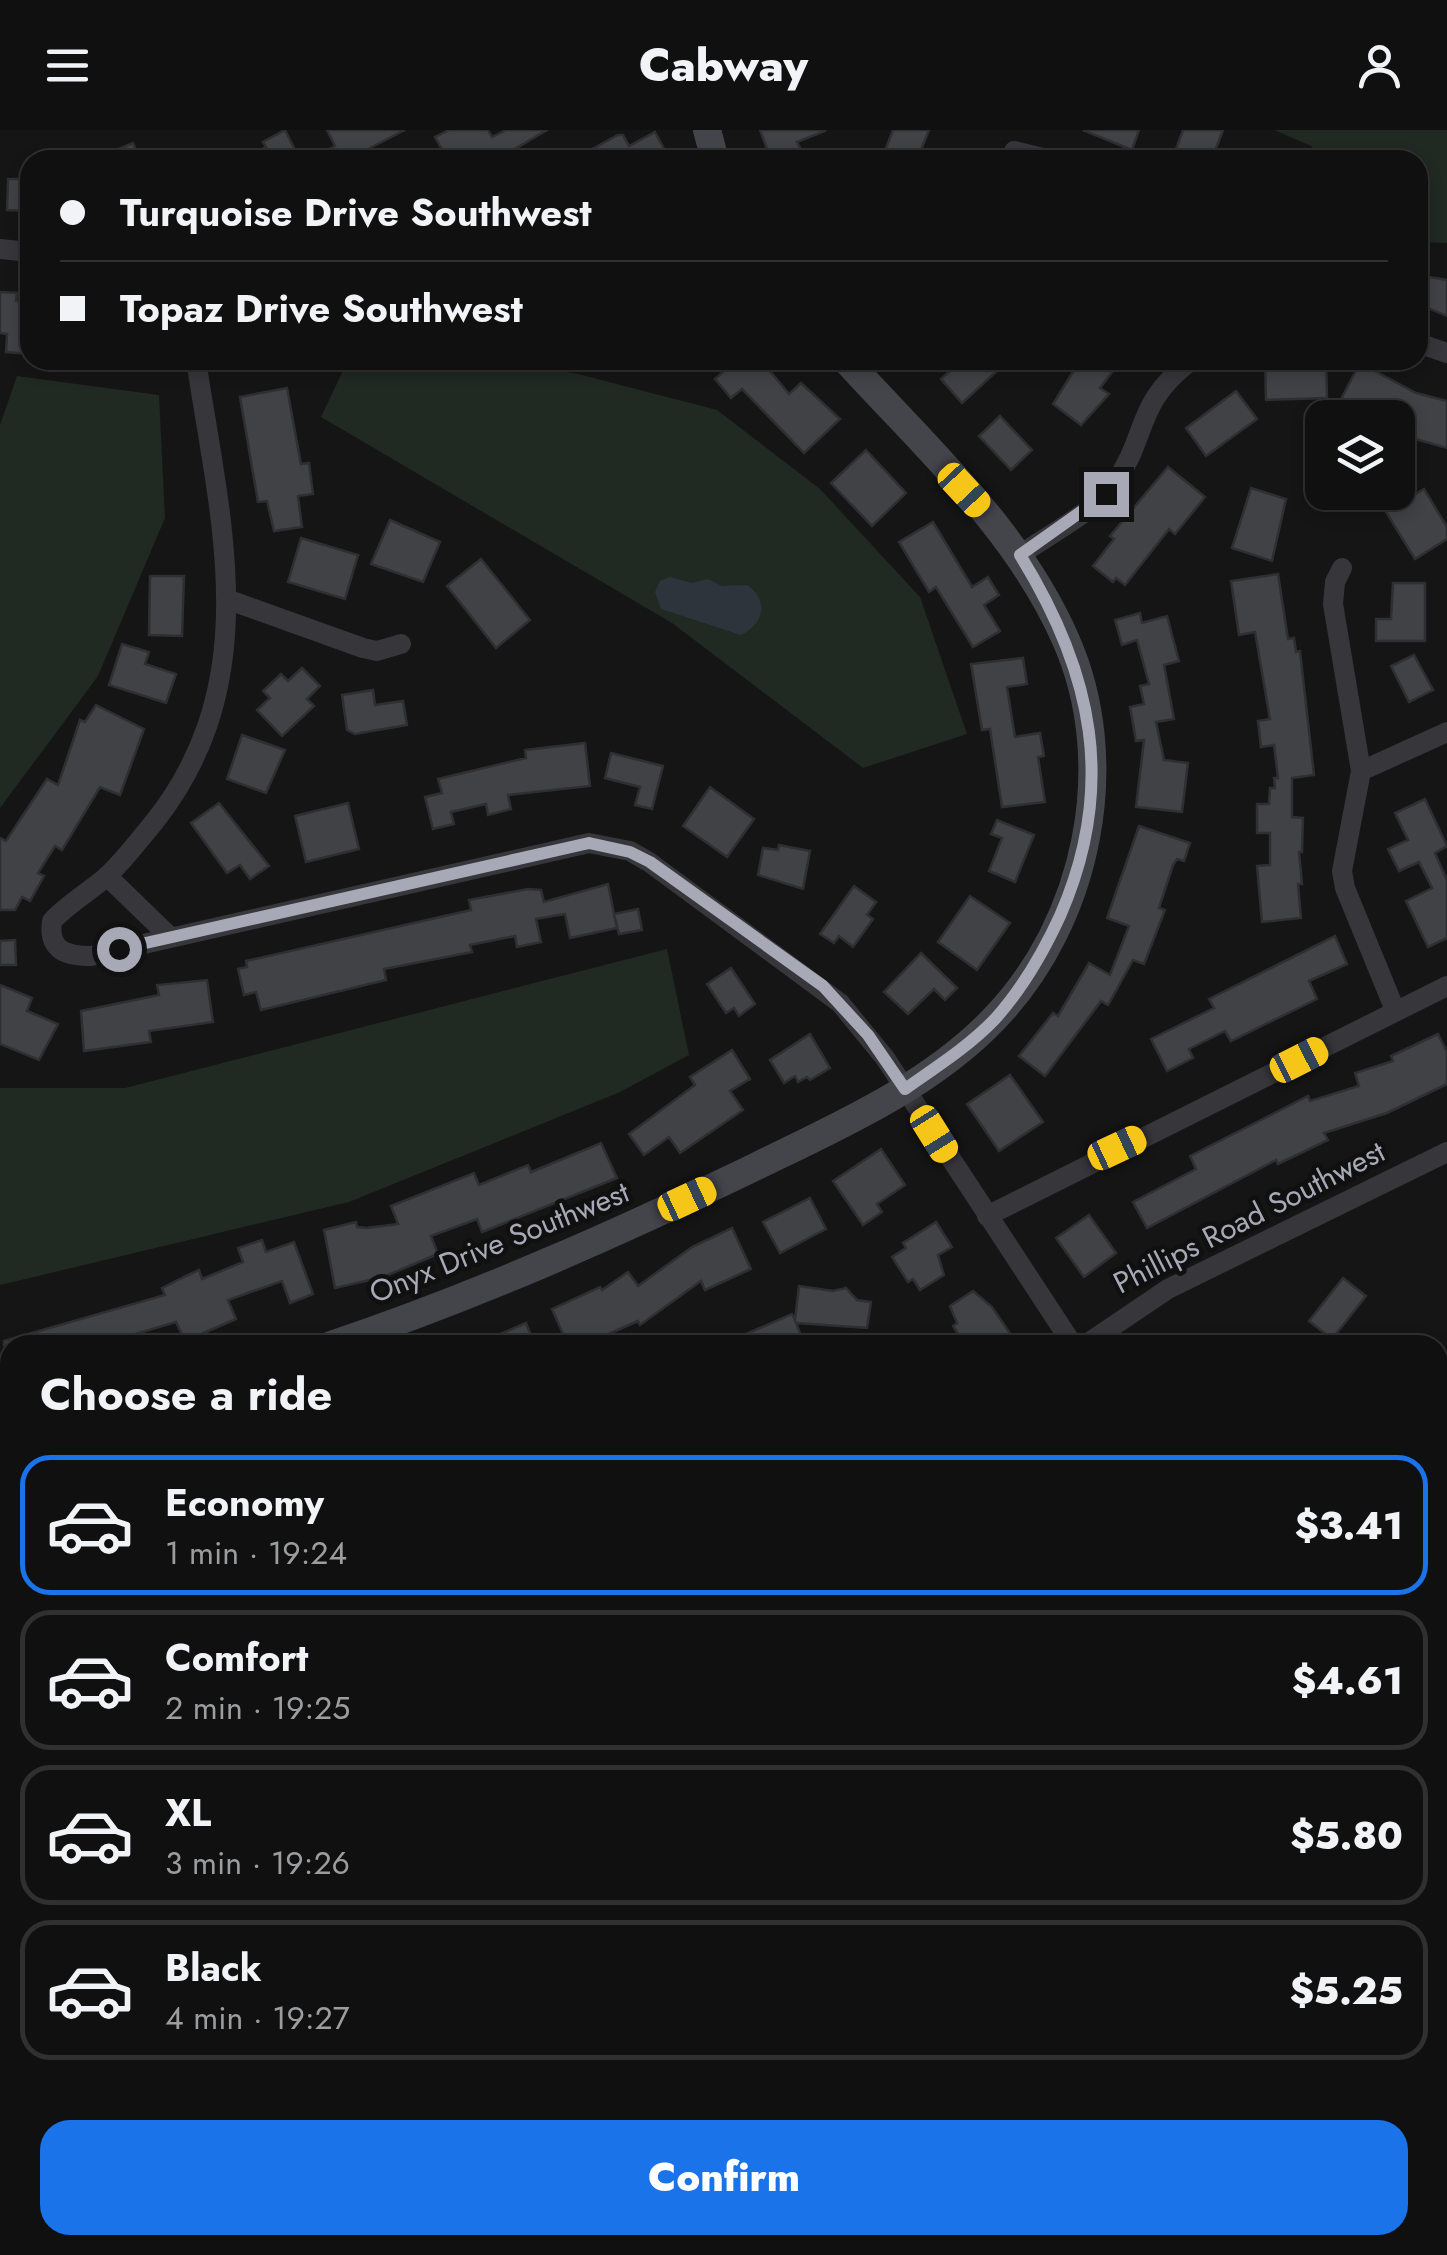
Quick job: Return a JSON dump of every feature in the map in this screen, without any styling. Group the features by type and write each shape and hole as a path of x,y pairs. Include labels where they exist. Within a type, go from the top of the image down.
{"street":[{"path":"197,370 229,600 222,679 200,740 158,817 107,876 52,921 50,936 56,948 70,956 91,956 589,843 630,852 671,875 823,986 868,1035 1065,1335"},
{"name":"Onyx Drive Southwest","path":"358,1335 532,1270 718,1184 905,1089 963,1048 997,1016 1042,954 1068,896 1092,816 1091,748 1076,668 1055,617 1020,555 855,370"},
{"path":"1020,555 1106,494 1123,469 1158,389 1180,370"},
{"path":"1342,568 1334,582 1333,604 1361,771 1342,871 1345,888 1395,1010"},
{"path":"229,600 363,648 377,651 401,644"},
{"path":"1361,771 1447,732"},
{"path":"107,876 169,936"},
{"path":"987,1216 1447,986"},
{"name":"Phillips Road Southwest","path":"1100,1335 1168,1289 1447,1152"}],"shaded area":[{"path":"1274,130 1447,130 1447,243 1428,242 1428,150 1315,150"},
{"path":"343,370 555,370 717,410 820,489 920,597 967,734 863,768 672,623 321,417"},
{"path":"17,376 159,395 165,518 98,676 0,808 0,425"},
{"path":"670,577 692,583 708,579 722,586 747,585 759,597 759,618 741,635 661,609 655,592 660,581"},
{"path":"667,949 689,1055 620,1092 349,1202 0,1285 0,1088 125,1088"}],"building":[{"path":"285,130 295,150 260,150 266,147 263,142"},
{"path":"327,130 405,130 371,150 327,150 335,146"},
{"path":"449,130 488,130 492,137 506,130 547,130 513,150 442,150 435,137"},
{"path":"760,130 825,130 797,142 801,150 767,150"},
{"path":"893,130 929,130 921,150 885,150"},
{"path":"1083,130 1139,130 1132,150"},
{"path":"1183,130 1223,130 1215,150 1176,150"},
{"path":"655,132 665,150 590,150 618,135 623,135 629,146"},
{"path":"133,143 136,150 117,150"},
{"path":"8,179 20,179 20,211 7,210"},
{"path":"1428,277 1447,280 1447,316 1428,308"},
{"path":"0,292 17,293 20,353 6,352 7,334 0,333"},
{"path":"725,370 769,370 789,394 801,383 840,419 804,453 742,389 731,398 715,379"},
{"path":"951,370 996,372 962,403 941,379"},
{"path":"1070,370 1114,370 1100,388 1109,394 1081,425 1053,404 1073,372"},
{"path":"1265,370 1326,370 1327,398 1266,400"},
{"path":"1356,370 1373,370 1416,393 1447,401 1447,448 1415,439 1415,400 1341,400"},
{"path":"287,388 301,464 309,463 313,494 298,496 302,527 274,531 267,501 258,502 240,397"},
{"path":"1236,391 1257,419 1206,456 1186,428"},
{"path":"1000,416 1032,450 1011,470 979,436"},
{"path":"866,450 906,493 872,526 831,483"},
{"path":"1168,467 1205,497 1175,534 1169,529 1125,585 1116,578 1113,582 1093,566 1114,539 1110,536"},
{"path":"1251,488 1286,499 1272,561 1232,548"},
{"path":"1424,489 1447,527 1447,539 1415,559 1386,512 1415,510 1415,494"},
{"path":"390,520 440,542 423,582 371,564"},
{"path":"933,522 972,587 988,577 999,595 984,605 1000,631 973,647 936,587 929,592 899,542"},
{"path":"301,538 358,555 345,599 288,582"},
{"path":"481,559 530,620 496,648 447,586"},
{"path":"1278,574 1288,639 1294,638 1296,652 1300,651 1314,775 1292,778 1292,817 1303,818 1299,852 1302,884 1298,884 1301,918 1262,922 1257,866 1270,865 1270,833 1257,833 1257,804 1269,804 1270,788 1275,788 1274,778 1278,778 1274,745 1261,747 1258,721 1270,719 1255,632 1239,635 1231,581"},
{"path":"150,576 184,576 182,636 149,635"},
{"path":"1393,583 1425,583 1425,641 1376,641 1376,619 1391,619"},
{"path":"1140,613 1142,623 1167,616 1179,661 1164,665 1174,719 1156,722 1164,760 1188,763 1182,812 1136,807 1144,740 1136,741 1130,707 1144,704 1140,686 1149,684 1137,640 1122,645 1115,620"},
{"path":"122,644 149,652 145,664 176,674 166,703 109,685"},
{"path":"1414,655 1433,690 1409,702 1391,666"},
{"path":"1023,658 1027,684 1007,687 1015,737 1040,733 1044,756 1038,757 1045,802 1002,807 990,729 982,730 971,664"},
{"path":"302,668 320,686 307,699 314,706 282,736 257,710 270,698 263,691 281,674 288,681"},
{"path":"373,690 375,705 403,701 407,725 355,734 347,730 342,695"},
{"path":"96,705 144,729 120,795 100,787 62,850 55,846 38,873 44,876 30,901 22,897 15,910 0,910 0,838 6,841 47,779 58,785 80,720 85,722"},
{"path":"242,735 285,750 266,793 227,779"},
{"path":"585,743 590,786 508,795 511,809 488,815 486,804 451,812 454,824 433,829 425,797 442,793 438,779 526,758 525,750"},
{"path":"611,753 663,766 652,809 635,805 640,787 605,778"},
{"path":"710,787 754,819 727,857 683,826"},
{"path":"1425,799 1447,846 1435,853 1447,880 1447,938 1428,947 1406,901 1432,888 1419,862 1399,871 1388,849 1408,840 1395,813"},
{"path":"219,803 269,866 250,879 240,865 227,873 191,823"},
{"path":"348,803 359,849 306,862 295,816"},
{"path":"997,820 1034,835 1015,882 989,871 1002,838 991,834"},
{"path":"1139,826 1190,843 1184,861 1177,859 1173,865 1159,908 1165,910 1144,964 1133,960 1108,1005 1101,1001 1045,1076 1019,1056 1053,1013 1058,1016 1089,963 1110,975 1129,926 1107,918"},
{"path":"779,845 810,851 803,889 758,875 763,848 778,850"},
{"path":"608,884 617,928 570,938 565,914 536,919 541,942 517,947 515,936 470,945 472,952 384,969 386,980 261,1010 256,992 244,995 238,969 247,967 246,961 471,910 469,900 528,889 541,890 544,902"},
{"path":"854,886 876,902 867,915 873,919 853,947 839,936 834,943 820,934"},
{"path":"970,896 1010,923 977,970 938,942"},
{"path":"638,909 642,930 619,934 614,914"},
{"path":"1335,936 1347,964 1309,981 1317,999 1231,1041 1225,1031 1189,1049 1193,1058 1167,1071 1151,1039 1214,1008 1209,999"},
{"path":"15,940 16,965 0,965 0,941"},
{"path":"921,953 957,988 945,1000 934,989 908,1014 884,992"},
{"path":"731,968 755,1004 739,1016 734,1008 726,1013 707,984"},
{"path":"207,980 213,1022 149,1031 151,1042 84,1051 81,1011 159,995 157,985"},
{"path":"0,985 32,998 27,1011 58,1024 39,1060 0,1044"},
{"path":"810,1034 830,1068 810,1080 807,1077 798,1082 795,1076 784,1083 770,1060"},
{"path":"1438,1034 1447,1052 1447,1084 1387,1113 1324,1133 1328,1140 1278,1164 1276,1160 1147,1228 1133,1202 1196,1169 1190,1156 1308,1096 1310,1101 1359,1086 1355,1073 1393,1061 1391,1056"},
{"path":"732,1050 750,1079 730,1091 743,1110 680,1153 669,1137 644,1155 629,1134 695,1085 690,1077"},
{"path":"1010,1075 1043,1122 999,1151 967,1104"},
{"path":"601,1143 617,1178 482,1232 477,1219 431,1236 438,1254 383,1277 335,1288 324,1230 356,1222 357,1227 367,1228 398,1224 391,1206 474,1173 479,1185 528,1165 531,1172"},
{"path":"881,1149 905,1185 877,1204 882,1212 863,1225 833,1181"},
{"path":"810,1198 826,1229 780,1253 763,1222"},
{"path":"1089,1215 1116,1253 1084,1277 1056,1238"},
{"path":"936,1222 952,1247 938,1255 944,1275 920,1290 913,1279 908,1282 892,1257 906,1248 903,1243"},
{"path":"732,1228 751,1269 705,1290 701,1281 640,1325 638,1321 606,1335 564,1335 552,1309 600,1287 602,1290 628,1272 638,1286 692,1247"},
{"path":"262,1240 266,1252 294,1242 313,1294 290,1303 282,1281 228,1300 236,1319 199,1335 182,1335 176,1322 132,1335 25,1335 165,1295 162,1288 199,1270 202,1279 243,1262 238,1248"},
{"path":"1343,1278 1366,1296 1335,1335 1327,1335 1309,1321"},
{"path":"799,1286 833,1291 846,1288 857,1300 871,1302 867,1328 796,1323 801,1335 744,1335 792,1314 795,1320"},
{"path":"973,1291 992,1307 1011,1335 959,1335 953,1326 957,1323 950,1306"},
{"path":"526,1323 531,1335 498,1335"}],"route":[{"path":"119,949 589,843 607,845 630,852 671,875 823,986 868,1035 905,1089 963,1048 997,1016 1042,954 1068,896 1092,816 1089,731 1067,642 1020,555 1106,494"}]}
